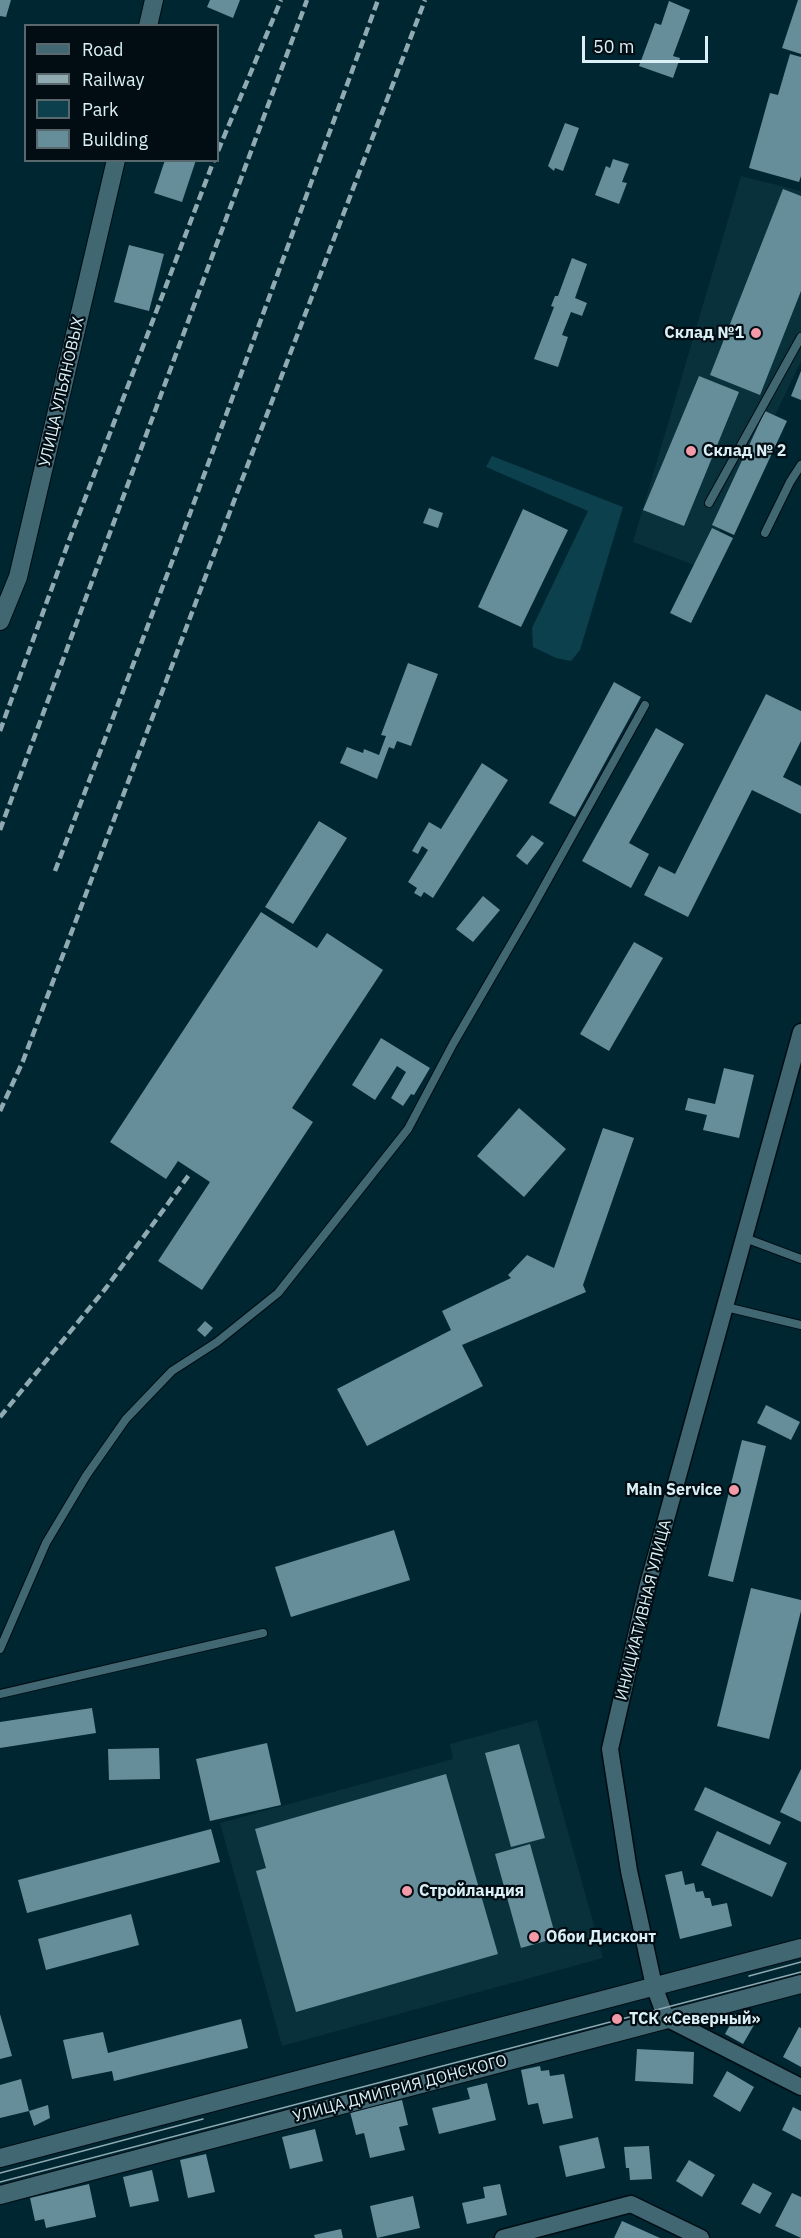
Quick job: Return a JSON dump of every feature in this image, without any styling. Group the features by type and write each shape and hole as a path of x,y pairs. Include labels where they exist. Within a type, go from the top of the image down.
{"street":[{"path":"148,24 154,0"},
{"name":"УЛИЦА УЛЬЯНОВЫХ","path":"0,621 18,577 116,162"},
{"name":"ИНИЦИАТИВНАЯ УЛИЦА","path":"666,2018 654,1986 629,1871 610,1749 648,1587 801,1032"},
{"name":"УЛИЦА ДМИТРИЯ ДОНСКОГО","path":"0,2158 801,1948"},
{"name":"УЛИЦА ДМИТРИЯ ДОНСКОГО","path":"0,2195 801,1984"},
{"path":"666,2018 801,2087"},
{"path":"503,2238 631,2204 701,2238"}],"lane":[{"path":"709,503 801,337"},
{"path":"765,533 801,465"},
{"path":"0,1649 46,1543 86,1476 126,1419 172,1371 217,1342 278,1293 408,1129 453,1044 532,909 645,705"},
{"path":"745,1238 801,1259"},
{"path":"726,1307 801,1325"},
{"path":"0,1694 263,1634"}],"shaded area":[{"path":"741,176 801,191 801,361 702,568 633,542"},
{"path":"537,1720 603,1958 282,2046 220,1823 453,1759 450,1744"}],"green space":[{"path":"492,456 623,507 580,650 571,661 556,658 533,647 532,628 588,511 486,467"}],"building":[{"path":"0,0 11,0 6,17 0,16"},
{"path":"210,0 240,0 233,18 207,7"},
{"path":"798,0 801,0 801,54 782,48"},
{"path":"669,1 690,10 673,56 680,58 673,78 639,66 655,23 661,25"},
{"path":"790,54 801,57 801,176 799,182 749,168 770,93 778,95"},
{"path":"565,123 579,128 563,171 555,168 554,171 548,166"},
{"path":"613,159 629,164 622,182 627,183 619,204 595,195 606,166 610,168"},
{"path":"164,162 195,162 182,202 154,193"},
{"name":"Склад №1","path":"783,189 801,196 801,291 760,395 710,375"},
{"path":"129,245 164,254 149,311 114,302"},
{"path":"572,258 587,264 575,298 587,303 582,316 571,312 562,335 568,337 558,367 534,359 554,307 551,306 555,296 558,296"},
{"path":"801,371 801,400 791,396"},
{"name":"Склад № 2","path":"699,376 739,392 684,526 643,510"},
{"path":"765,411 787,421 734,535 712,525"},
{"path":"429,508 443,513 438,528 423,523"},
{"path":"523,509 568,530 521,627 478,607"},
{"path":"712,528 733,538 691,623 670,613"},
{"path":"408,663 438,674 411,746 397,741 394,749 389,747 377,779 340,763 347,747 363,753 364,749 379,755 386,736 381,735"},
{"path":"614,682 641,697 575,817 549,803"},
{"path":"766,694 801,711 801,741 783,777 801,786 801,814 752,790 688,917 644,895 659,866 675,874"},
{"path":"656,728 684,744 629,843 649,854 631,888 582,861"},
{"path":"482,763 508,780 433,898 424,892 421,897 414,893 417,888 408,882 428,850 422,846 418,854 412,851 429,822 441,829"},
{"path":"319,821 347,838 293,924 265,907"},
{"path":"532,835 544,843 527,865 516,856"},
{"path":"483,896 500,910 473,942 456,929"},
{"path":"261,912 317,948 327,933 383,970 292,1108 313,1122 202,1290 158,1261 210,1182 178,1161 166,1179 110,1142"},
{"path":"634,942 663,958 609,1051 580,1034"},
{"path":"381,1038 430,1068 414,1095 411,1094 403,1106 391,1098 406,1072 397,1066 375,1100 352,1085"},
{"path":"724,1068 754,1075 739,1138 703,1130 707,1115 685,1110 688,1098 715,1104"},
{"path":"519,1108 566,1149 524,1197 477,1156"},
{"path":"603,1128 634,1138 583,1285 586,1292 462,1345 483,1386 367,1446 337,1389 451,1330 442,1311 511,1278 508,1275 527,1255 554,1268"},
{"path":"205,1321 213,1328 205,1337 197,1330"},
{"path":"766,1405 800,1422 791,1440 757,1423"},
{"path":"742,1440 766,1446 733,1582 708,1576"},
{"path":"394,1530 410,1580 291,1617 275,1567"},
{"path":"751,1588 801,1600 801,1611 769,1739 717,1726"},
{"path":"92,1708 96,1733 0,1748 0,1722"},
{"path":"267,1743 281,1805 210,1821 196,1759"},
{"path":"519,1744 545,1838 511,1847 485,1753"},
{"path":"159,1748 160,1779 109,1780 108,1749"},
{"path":"801,1769 801,1822 780,1812"},
{"path":"446,1774 498,1954 296,2012 256,1871 266,1868 255,1829"},
{"path":"705,1787 781,1822 770,1845 694,1810"},
{"path":"211,1829 220,1862 27,1913 18,1880"},
{"path":"717,1831 787,1863 772,1897 701,1865"},
{"path":"530,1844 556,1938 521,1948 495,1854"},
{"path":"682,1871 685,1885 694,1883 696,1892 703,1891 705,1898 710,1898 712,1906 727,1903 732,1926 680,1939 665,1875"},
{"path":"131,1914 139,1945 46,1970 38,1939"},
{"path":"0,2014 12,2056 0,2059"},
{"path":"736,2014 754,2025 743,2044 725,2034"},
{"path":"241,2019 248,2048 114,2081 112,2071 72,2079 63,2040 103,2032 108,2053"},
{"path":"799,2027 801,2028 801,2067 783,2057"},
{"path":"637,2049 694,2052 693,2084 635,2081"},
{"path":"540,2066 541,2071 549,2070 550,2076 564,2074 573,2118 543,2124 538,2103 528,2105 521,2070"},
{"path":"727,2071 754,2087 740,2112 713,2096"},
{"path":"21,2079 29,2111 0,2118 0,2085"},
{"path":"487,2083 496,2120 439,2134 432,2108 470,2099 467,2088"},
{"path":"402,2100 408,2125 399,2127 405,2150 370,2158 364,2133 356,2135 350,2112"},
{"path":"48,2105 50,2118 34,2126 29,2111"},
{"path":"793,2107 801,2111 801,2140 782,2130"},
{"path":"315,2129 323,2161 290,2169 282,2137"},
{"path":"598,2137 605,2168 566,2177 559,2146"},
{"path":"649,2146 652,2179 630,2180 624,2147"},
{"path":"206,2154 215,2192 188,2198 180,2160"},
{"path":"689,2160 715,2175 702,2197 676,2181"},
{"path":"152,2170 159,2201 130,2207 123,2177"},
{"path":"753,2183 772,2193 760,2214 741,2204"},
{"path":"89,2184 96,2217 46,2228 44,2219 35,2221 30,2198"},
{"path":"500,2184 507,2215 467,2224 462,2203 485,2198 483,2187"},
{"path":"792,2193 801,2197 801,2238 775,2226"},
{"path":"413,2196 420,2228 377,2238 370,2206"},
{"path":"622,2221 660,2238 614,2238"},
{"path":"341,2229 343,2238 315,2238 314,2235"}],"tram line":[{"path":"749,1976 801,1962"},
{"path":"0,2182 801,1972"},
{"path":"0,2173 203,2119"}],"railway":[{"path":"219,149 281,0"},
{"path":"0,830 307,0"},
{"path":"55,871 181,538 378,0"},
{"path":"0,1111 23,1061 425,0"},
{"path":"0,731 70,538 213,162"},
{"path":"0,1417 106,1288 189,1175"}],"place":[{"name":"Склад №1","path":"756,333"},
{"name":"Склад № 2","path":"691,451"},
{"name":"Main Service","path":"734,1490"},
{"name":"Стройландия","path":"407,1891"},
{"name":"Обои Дисконт","path":"534,1937"},
{"name":"ТСК «Северный»","path":"617,2019"}]}
